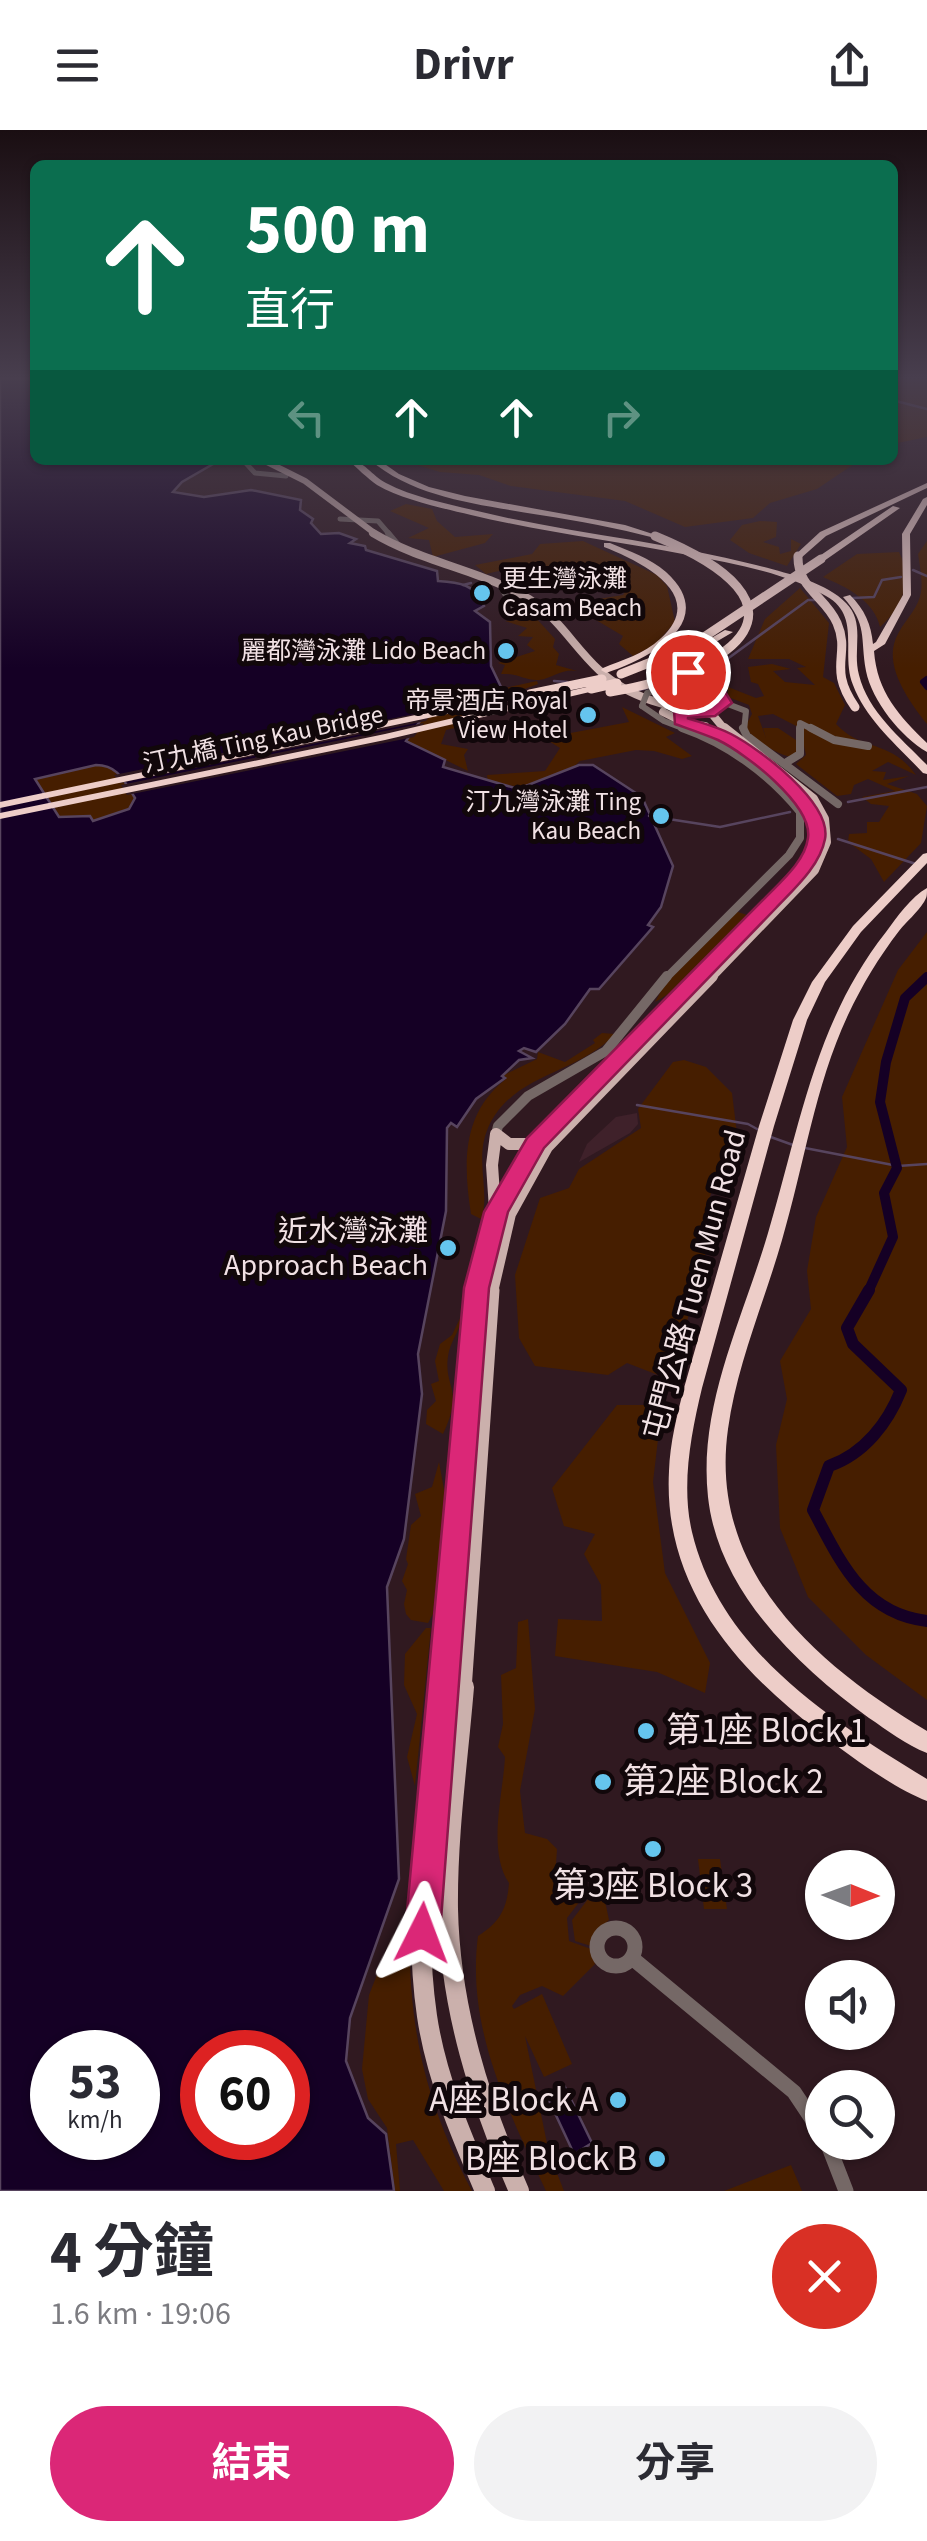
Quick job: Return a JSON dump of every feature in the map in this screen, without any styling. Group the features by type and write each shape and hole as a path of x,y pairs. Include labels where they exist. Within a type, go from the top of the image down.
{"highway":[{"path":"364,475 393,491 433,504 801,577 858,615 872,649 874,681 893,713 927,749"},
{"path":"379,475 431,498 801,577"},
{"path":"394,475 435,491 590,519 655,536 701,556 732,580 748,612 742,636 718,658 683,674 639,686 532,699"},
{"path":"927,485 823,534 798,556 802,580 839,628 838,676 856,707 927,771"},
{"path":"826,561 927,485"},
{"path":"532,699 615,676 677,653 927,497"},
{"path":"872,649 880,644 907,595 906,534 927,497"},
{"path":"516,521 612,547 652,566 680,594 682,605 677,628 662,644 636,660 532,699"},
{"path":"858,615 856,682 890,735"},
{"name":"汀九橋 Ting Kau Bridge","path":"0,804 532,699"},
{"name":"汀九橋 Ting Kau Bridge","path":"0,816 532,699"},
{"name":"屯門公路 Tuen Mun Road","path":"927,856 857,928 819,982 800,1020 738,1228 684,1436 678,1476 680,1509 696,1576 734,1639 789,1699 828,1730 927,1792"},
{"name":"屯門公路 Tuen Mun Road","path":"927,892 886,938 850,994 822,1067 719,1424 715,1470 722,1517 745,1576 784,1632 855,1698 927,1743"}],"main road":[{"path":"290,475 373,539 502,590 540,614 607,681 727,738 800,796 816,820 815,848 804,866 535,1144 503,1213 477,1288 452,1609 423,1905 422,1961 424,1995 445,2092 486,2191"},
{"path":"348,521 527,598 559,622 607,681"},
{"path":"503,1213 547,1147 780,908 814,870 826,849 825,818 808,794 713,716 683,716"},
{"path":"699,726 713,716"},
{"path":"496,1134 508,1144 535,1144"},
{"path":"496,1134 492,1165 503,1213 492,1290 448,1907 451,1972 464,2043 488,2123 519,2191"}],"street":[{"path":"348,521 378,521 399,546"},
{"path":"644,663 688,672 698,683 718,693 725,703 746,711 743,731 838,804"},
{"path":"496,1134 498,1126 528,1096 606,1051 674,967 790,855 798,842 802,819 798,809 706,737 652,716 642,706 647,694 698,683"},
{"path":"713,716 725,703"},
{"path":"787,762 800,754 800,723 834,740 868,746"},
{"path":"632,1958 794,2092 805,2108"},
{"path":"834,2160 846,2191"}],"shaded area":[{"path":"0,475 194,475 173,492 204,497 251,490 301,500 300,510 313,519 311,523 321,534 339,533 356,539 350,543 437,571 438,581 472,589 484,606 475,611 490,622 491,666 501,687 432,704 406,741 445,760 443,767 518,789 579,765 593,765 642,797 673,866 661,907 648,925 653,927 599,989 590,989 565,1024 536,1052 524,1048 519,1051 532,1058 519,1060 502,1076 505,1078 476,1099 457,1127 451,1123 447,1128 446,1211 418,1354 422,1394 404,1539 387,1587 399,1879 350,2018 346,2061 368,2118 386,2134 394,2191 0,2191","holes":["96,765 110,768 124,780 135,798 129,809 93,821 90,816 59,817 35,779"]},
{"path":"480,475 837,475 817,489 770,503 753,518 685,527 625,501 511,486"},
{"path":"406,504 432,509 437,521 455,537 493,534 485,543 433,557 429,540 408,538 429,528 390,511"},
{"path":"777,522 776,537 763,542 779,547 780,554 791,551 791,539 801,544 787,566 749,553 730,540 742,525"},
{"path":"583,541 657,575 667,586 675,622 655,645 633,656 619,644 623,636 591,617 580,617 573,603 623,595 626,589 609,572 558,578 532,566 503,567 486,574 475,565 532,554 540,544"},
{"path":"927,541 927,724 902,687 893,654 896,638 920,596 918,554"},
{"path":"899,552 905,573 903,593 880,627 865,602 823,577 857,554"},
{"path":"800,588 829,623 823,677 834,683 845,705 836,724 856,739 886,750 906,764 916,775 888,762 872,771 886,772 883,780 909,776 887,784 917,794 927,806 921,843 884,882 871,859 848,842 849,834 867,833 867,822 879,822 889,806 871,804 862,797 895,791 868,779 854,785 851,794 837,796 796,764 806,755 800,728 773,714 758,716 766,738 763,728 778,728 796,740 798,751 792,757 780,754 745,727 752,714 749,705 728,697 728,687 756,698 764,696 758,684 751,682 748,667 772,664 791,669 773,671 785,682 815,685 797,668 806,667 789,659 748,659 765,619"},
{"path":"536,618 555,639 553,647 559,654 556,665 577,671 539,680 501,674 505,665 498,663 535,651 527,645 533,637 518,636 527,628 505,621"},
{"path":"537,681 538,684 472,708 474,711 463,713 459,727 446,730 441,744 468,749 464,755 468,771 405,740 432,704"},
{"path":"622,707 675,733 666,737 692,756 682,759 636,750 580,761 565,775 527,788 488,782 487,775 545,771 560,748 544,738 629,722"},
{"path":"96,764 110,767 124,780 135,798 129,809 93,821 89,816 59,817 34,778"},
{"path":"735,911 747,915 693,974 655,1002 666,982"},
{"path":"927,932 927,1700 866,1655 808,1597 780,1528 776,1445 787,1399 780,1361 811,1309 807,1271 816,1217 847,1147 842,1097 898,970"},
{"path":"602,1033 615,1034 600,1048 529,1085 499,1110 488,1128 482,1152 484,1209 481,1219 471,1214 467,1158 473,1123 492,1092 506,1079 504,1075 537,1059 538,1052 565,1062 595,1043 593,1040"},
{"path":"684,1060 706,1067 732,1093 738,1142 714,1180 704,1222 707,1248 671,1380 627,1363 608,1375 535,1366 519,1338 515,1275 540,1198 569,1188 579,1169 641,1128 638,1109 673,1062"},
{"path":"637,1113 638,1124 630,1133 579,1162 587,1144 616,1117"},
{"path":"462,1314 447,1363 453,1406 443,1434 426,1424 427,1410 436,1401 431,1384 439,1381 435,1361 440,1344 452,1335"},
{"path":"617,1405 662,1405 653,1482 665,1573 710,1663 705,1693 657,1672 555,1656 558,1619 602,1621 601,1585 584,1554 595,1534 564,1526 552,1488"},
{"path":"439,1462 445,1495 433,1614 428,1623 411,1620 406,1614 407,1590 402,1581 408,1564 411,1525 421,1516 415,1494 432,1487"},
{"path":"528,1619 535,1709 520,1791 525,1833 547,1839 557,1849 556,1864 566,1888 590,1888 567,1918 569,1941 591,1949 595,1964 563,1996 542,1986 520,1995 512,2006 514,2009 542,1994 572,2064 544,2077 525,2036 549,2153 564,2191 546,2191 518,2130 493,2068 478,2003 478,1936 497,1920 509,1883 502,1870 498,1839 505,1757 498,1747 503,1724 501,1675 516,1668 518,1622"},
{"path":"426,1628 431,1628 415,1786 407,1757 417,1714 404,1685 405,1654"},
{"path":"698,1859 720,1859 727,1909 704,1909"},
{"path":"595,1890 603,1891 609,1920 597,1931 591,1946 575,1941 572,1920"},
{"path":"410,1920 412,1993 422,2060 442,2125 472,2191 444,2191 413,2140 396,2144 400,2191 395,2191 387,2128 368,2099 362,2069 369,1995 389,1944"},
{"path":"565,2087 592,2143 574,2154 547,2096"},
{"path":"791,2165 802,2191 724,2191"}],"pier":[{"path":"434,710 426,721 120,783 114,775"},
{"path":"424,723 414,737 127,795 121,785"}],"waterway":[{"path":"913,570 927,576"},
{"path":"853,598 874,597 882,580 901,577"},
{"path":"463,585 471,583"},
{"path":"639,690 704,676 808,600 815,600"},
{"path":"927,679 923,682 927,687"},
{"path":"554,681 567,682"},
{"path":"848,802 927,787"},
{"path":"649,816 720,827 790,812"},
{"path":"838,839 916,864"},
{"path":"869,1291 893,1237 884,1193 897,1168 880,1102 886,1062 905,998 927,977"},
{"path":"637,1105 748,1124 757,1129"},
{"path":"768,1136 793,1145"},
{"path":"805,1148 898,1166 927,1164"},
{"path":"869,1291 847,1328 853,1344 901,1390 873,1436 853,1454 829,1466 813,1510 844,1566 870,1596 886,1608 927,1621"}],"place":[{"name":"更生灣泳灘 Casam Beach","path":"482,593"},
{"name":"麗都灣泳灘 Lido Beach","path":"506,651"},
{"name":"帝景酒店 Royal View Hotel","path":"588,715"},
{"name":"汀九灣泳灘 Ting Kau Beach","path":"661,816"},
{"name":"近水灣泳灘 Approach Beach","path":"448,1248"},
{"name":"第1座 Block 1","path":"646,1731"},
{"name":"第2座 Block 2","path":"603,1782"},
{"name":"第3座 Block 3","path":"653,1849"},
{"name":"A座 Block A","path":"618,2100"},
{"name":"B座 Block B","path":"657,2159"}],"route":[{"path":"422,1933 477,1288 496,1212 513,1176 535,1144 770,904 815,848 816,820 800,796 727,738 680,720 678,716 686,711 710,713 725,703 718,693 698,687 697,676 688,672"}]}
